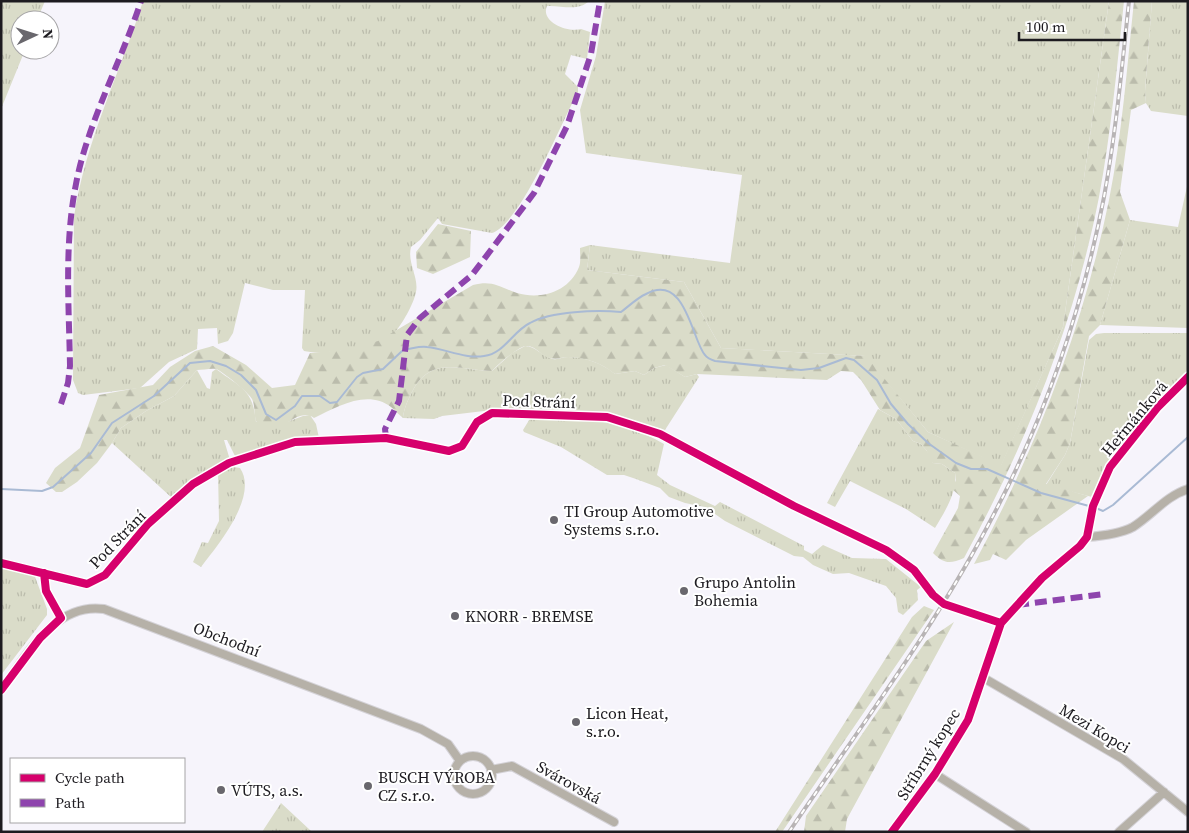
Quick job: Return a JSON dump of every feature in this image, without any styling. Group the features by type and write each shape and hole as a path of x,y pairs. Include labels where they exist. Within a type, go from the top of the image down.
{"street":[{"name":"Heřmánková","path":"1087,537 1093,506 1110,467 1156,408 1188,377"},
{"name":"Pod Strání","path":"44,572 87,584 105,575 148,524 193,484 229,463 295,442 386,438 449,451 462,446 477,422 492,413 608,417 660,434 794,506 886,550 914,570 933,595 944,604 1001,623"},
{"path":"1087,537 1105,536 1132,527 1176,493 1188,489"},
{"name":"Stříbrný kopec","path":"892,832 935,774 968,720 1001,623 1042,578 1080,546 1087,537"},
{"path":"1,563 44,572 46,591 61,618"},
{"name":"Obchodní","path":"1,690 40,638 61,618 73,611 88,608 116,612 421,729 448,744 460,761"},
{"name":"Mezi Kopci","path":"982,677 1124,760 1188,812"},
{"path":"473,756 480,757 487,762 491,770 489,784 485,789 479,792 466,792 456,784 455,768 460,761 473,756"},
{"name":"Svárovská","path":"491,770 512,766 614,822"},
{"name":"Stříbrný kopec","path":"935,774 1026,832"},
{"path":"1119,832 1164,792"}],"green space":[{"path":"1,1 45,1 41,10 10,10 10,60 21,60 1,109"},
{"path":"143,1 589,1 575,7 547,6 546,11 547,16 556,25 590,32 587,59 571,55 565,74 578,87 578,92 528,192 503,225 492,233 442,224 438,218 420,240 411,247 410,253 416,281 416,292 407,314 394,333 376,342 350,349 324,352 304,351 302,348 305,290 273,290 245,283 233,333 228,341 218,344 217,328 198,329 197,349 169,362 140,388 83,395 78,393 73,380 74,217 86,162"},
{"path":"605,1 1109,1 1063,327 1001,466 928,432 865,356 721,348 684,282 587,270 590,245 730,263 742,175 586,153 580,110 596,56"},
{"path":"1109,1 1124,1 1107,149 1089,245 1062,337 1045,383 1008,472 964,558 947,562 933,553 958,508 960,496 952,489 956,480 955,473 942,464 933,463 928,459 927,451 921,444 913,441 896,419 880,410 861,380 853,372 841,371 827,380 697,374 685,377 665,365 654,368 644,375 635,371 615,374 599,364 588,360 569,357 550,358 532,347 526,346 503,360 492,371 447,367 428,373 419,380 412,392 405,407 403,418 382,402 362,400 342,405 314,418 308,415 302,416 270,430 264,429 257,424 252,399 235,382 216,369 197,370 174,396 146,411 121,428 97,463 77,482 62,492 56,492 46,483 55,468 80,448 99,395 153,385 170,367 195,351 213,346 246,365 272,388 295,385 310,353 342,350 378,341 473,285 486,283 526,295 553,292 568,283 574,276 580,265 580,248 590,245 587,270 684,282 721,348 866,356 928,432 1001,465 1063,327"},
{"path":"1134,1 1152,1 1145,90 1146,103 1131,110 1120,192 1130,220 1100,325 1089,336 1070,443 1065,455 1046,484 1088,496 1026,540 1006,560 993,554 990,560 974,564 1018,477 1037,432 1055,387 1086,295 1114,175"},
{"path":"1152,1 1188,1 1188,116 1151,111 1146,103 1145,91"},
{"path":"1188,182 1188,328 1100,325 1130,220 1178,227"},
{"path":"438,224 471,231 470,257 433,274 417,268 416,252"},
{"path":"1188,333 1188,369 1114,453 1092,497 1046,485 1065,455 1070,443 1089,340 1096,334"},
{"path":"525,346 529,346 553,359 574,357 587,359 615,374 635,371 644,375 654,368 666,365 685,377 697,374 699,377 665,430 618,417 586,412 509,408 442,416 434,419 403,418 405,407 412,392 419,380 428,373 447,367 492,371 512,353"},
{"path":"216,369 239,385 249,396 256,422 287,422 310,415 316,424 319,438 236,458 227,440 224,440 230,460 210,469 172,498 112,443 121,428 146,411 174,396 197,370 207,388 210,389 212,372"},
{"path":"878,409 896,419 913,441 921,444 927,451 933,463 942,464 955,473 952,494 935,528 906,509 850,481 835,507 827,503"},
{"path":"531,417 615,424 647,435 664,444 657,475 670,485 715,506 720,502 804,546 804,550 812,554 823,545 852,558 886,559 921,587 917,590 918,600 903,615 898,612 896,598 886,586 849,573 833,574 813,565 803,557 794,556 725,521 705,507 669,497 660,488 624,475 607,475 561,447 524,432 523,430"},
{"path":"234,467 240,468 244,479 244,492 240,506 226,533 201,567 193,562 202,542 208,543 219,521 218,471"},
{"path":"1,568 34,574 47,609 47,615 1,675"},
{"path":"924,606 934,610 782,832 775,832 912,617"},
{"path":"954,622 847,819 845,832 804,832 806,816 926,641"},
{"path":"281,803 310,830 312,832 262,832"}],"waterway":[{"path":"408,349 425,347 463,355 484,356 503,347 518,331 539,319 574,312 621,312 646,294 659,290 670,292 679,300 686,311 700,347 710,359 801,370 819,368 846,358 854,360 877,380 891,404 908,424 928,443 956,463 971,469 987,469 1041,493 1089,506"},
{"path":"1,489 42,491 53,487 91,453 112,423 154,396 190,363 210,361 226,366 241,375 256,390 266,414 276,420 295,406 302,396 320,396 330,403 337,402 357,377 363,373 383,369 402,351"},
{"path":"1096,508 1103,511 1113,505 1188,437"}],"railway":[{"path":"789,832 897,675 948,595 995,512 1031,437 1074,319 1095,238 1112,148 1129,1"}],"marked path":[{"path":"61,404 68,383 70,366 69,252 72,207 76,184 81,161 96,115 141,1"},
{"path":"386,438 385,429 399,401 407,335 420,318 472,275 534,193 567,126 591,54 600,1"},
{"path":"1017,605 1104,594"}],"cycle path":[{"path":"892,832 935,774 968,720 1001,623 1042,578 1080,546 1087,537 1093,506 1110,467 1157,408 1188,377"},
{"path":"1,563 87,584 105,575 148,524 193,484 229,463 295,442 386,438 449,451 462,446 477,422 492,413 607,417 660,434 794,506 886,550 914,570 933,595 944,604 1001,623"},
{"path":"1,690 40,638 61,618 46,591 44,573"}],"place":[{"name":"TI Group Automotive Systems s.r.o.","path":"554,520"},
{"name":"Grupo Antolin Bohemia","path":"684,591"},
{"name":"KNORR - BREMSE","path":"455,616"},
{"name":"Licon Heat, s.r.o.","path":"576,722"},
{"name":"BUSCH VÝROBA CZ s.r.o.","path":"368,786"},
{"name":"VÚTS, a.s.","path":"221,790"}]}
